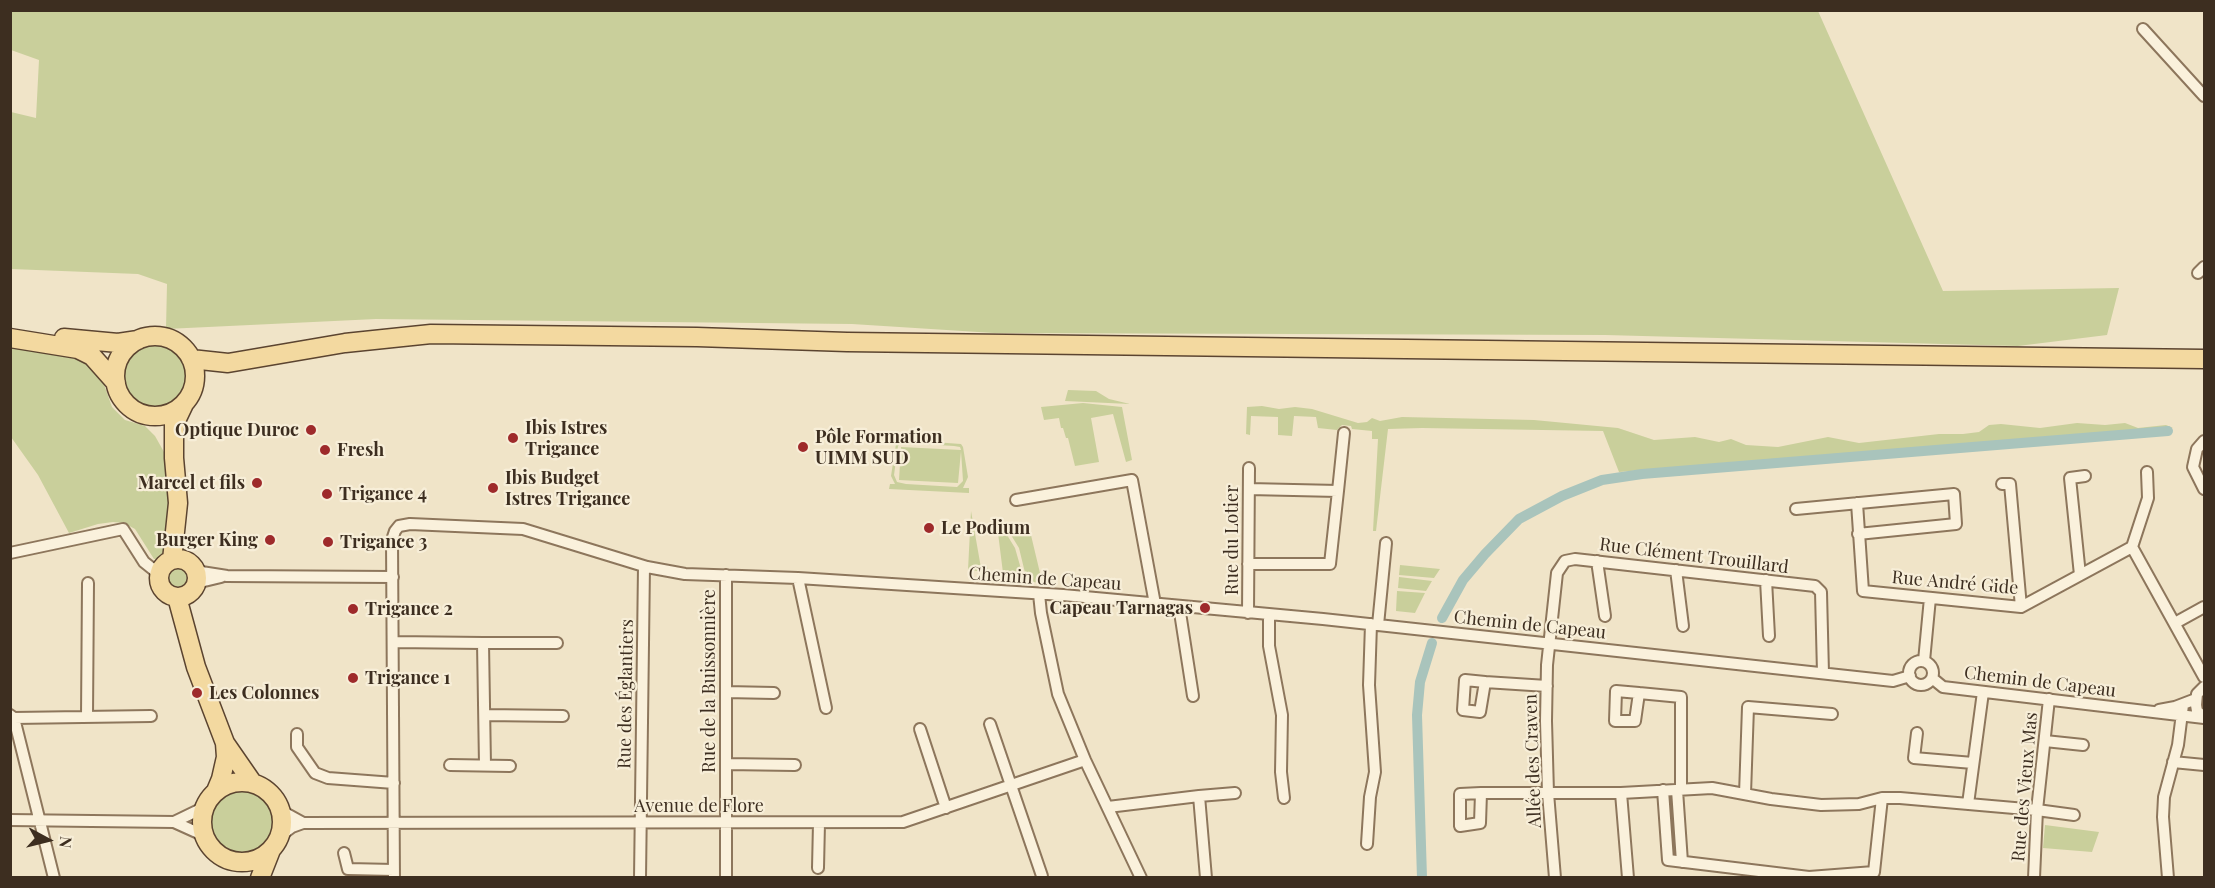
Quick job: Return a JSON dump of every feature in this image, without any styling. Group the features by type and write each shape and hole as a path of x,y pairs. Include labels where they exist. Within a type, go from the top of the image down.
{"main road":[{"path":"191,359 228,363 345,343 432,334 697,337 847,342 2205,359"},
{"path":"19,339 58,338 118,343 163,337 184,349 191,359 195,378 193,388"},
{"path":"19,339 78,349 92,356 116,382 124,402 159,427 174,458"},
{"path":"116,382 116,370 120,358 127,348 138,340"},
{"path":"228,363 203,378 193,388 174,425 178,503 176,526 186,578 186,629 196,667 225,743 252,782 270,792 281,809 283,818 276,843 260,878"},
{"path":"142,414 164,415 184,404"},
{"path":"166,563 186,578 165,592 161,587 159,574 166,563"},
{"path":"225,743 226,757 222,779 205,807 202,817 205,836 220,856 232,861 253,861 276,843"},
{"path":"216,791 233,783 252,782"},
{"path":"232,861 247,878"}],"street":[{"path":"2143,29 2205,96"},
{"path":"1248,564 1330,564 1344,433"},
{"path":"2201,445 2193,467 2205,489"},
{"name":"Rue du Lotier","path":"1248,613 1249,468"},
{"path":"2146,472 2148,498 2133,547 2205,676"},
{"path":"2080,575 2070,478 2085,476"},
{"path":"1016,500 1132,480 1155,604"},
{"path":"2002,484 2010,484 2020,607"},
{"path":"1249,489 1338,492"},
{"path":"1796,509 1857,503 1954,494 1956,524 1858,534 1857,503"},
{"name":"Chemin de Capeau","path":"393,578 392,540 399,526 410,524 523,529 644,566 685,574 798,578 1040,594 1375,625 1893,681 1910,676"},
{"path":"10,553 123,529 144,562 159,574"},
{"name":"Rue André Gide","path":"1858,534 1863,591 2020,607 2133,547"},
{"path":"1367,844 1370,797 1375,772 1368,685 1386,543"},
{"name":"Rue Clément Trouillard","path":"1550,644 1557,573 1565,561 1575,559 1598,561 1815,586 1821,592 1822,673"},
{"path":"1598,561 1605,616"},
{"name":"Rue des Églantiers","path":"640,878 644,566"},
{"path":"1676,570 1683,626"},
{"name":"Rue de la Buissonnière","path":"726,575 726,878"},
{"path":"186,578 227,576 393,578 394,874 348,870 344,853"},
{"path":"798,578 826,708"},
{"path":"1766,580 1769,636"},
{"path":"87,717 88,583"},
{"path":"1040,594 1041,613 1058,694 1141,878"},
{"path":"1924,662 1930,598"},
{"path":"1179,606 1193,696"},
{"path":"2175,623 2205,607"},
{"path":"1269,615 1269,646 1282,715 1281,771 1284,798"},
{"path":"393,642 557,643"},
{"path":"483,643 485,765"},
{"name":"Allée des Craven","path":"1550,644 1547,686 1548,793 1555,878"},
{"path":"1924,662 1932,668 1932,678 1927,683 1914,682 1910,676 1910,669 1914,664 1924,662"},
{"name":"Chemin de Capeau","path":"1932,678 1943,687 1983,693 2205,718"},
{"path":"1485,682 1547,686"},
{"path":"2205,687 2196,699 2198,711 2205,718"},
{"path":"726,692 774,693"},
{"path":"1639,693 1681,698 1679,790 1682,862"},
{"path":"1968,804 1983,693"},
{"name":"Rue des Vieux Mas","path":"2034,878 2037,810 2049,699"},
{"name":"Chemin de Capeau","path":"2148,712 2183,705 2196,699"},
{"path":"2168,878 2163,817 2164,797 2183,705"},
{"path":"1745,794 1748,707 1832,714"},
{"path":"485,715 563,716"},
{"path":"54,878 12,716 151,716"},
{"path":"990,724 1042,876"},
{"path":"920,729 946,808"},
{"path":"1917,733 1914,758 1973,763"},
{"path":"297,734 297,747 315,773 328,778 394,783"},
{"path":"2045,741 2083,746"},
{"name":"Avenue de Flore","path":"276,843 292,827 303,823 903,822 1086,760"},
{"path":"2173,762 2205,765"},
{"path":"726,764 795,765"},
{"path":"450,765 510,766"},
{"path":"1481,793 1621,793 1712,788 1821,806 1859,804 1882,798 2074,815"},
{"path":"1663,790 1668,860 1809,877 1874,872 1882,798"},
{"path":"1108,807 1235,793"},
{"path":"1621,793 1628,878"},
{"path":"1199,796 1206,878"},
{"path":"174,822 205,807"},
{"path":"281,809 303,823"},
{"path":"10,820 174,822 205,836"},
{"path":"818,868 819,823"}],"green space":[{"path":"11,11 1818,11 1943,291 2119,288 2107,335 2018,346 1605,335 994,333 852,324 376,319 166,329 167,284 138,274 11,269 11,112 36,118 39,60 11,50"},
{"path":"156,345 174,351 182,359 188,377 182,395 174,403 156,409 138,403 130,395 124,377 130,359 138,351"},
{"path":"11,346 53,350 84,361 100,373 112,407 125,420 145,426 155,436 164,452 168,475 170,529 167,556 159,560 154,559 135,529 124,523 98,524 69,533 38,475 11,437"},
{"path":"1068,390 1096,391 1109,399 1130,404 1065,401"},
{"path":"1083,403 1122,407 1132,460 1126,462 1113,414 1091,418 1099,462 1075,466 1068,438 1061,428 1059,418 1044,420 1041,407"},
{"path":"1262,406 1279,409 1295,407 1312,409 1358,423 1367,422 1372,418 1380,421 1402,417 1534,420 1618,428 1654,440 1695,437 1719,442 1731,439 1746,445 1778,447 1828,437 1859,443 1939,434 1963,434 1979,432 1989,425 2001,424 2040,428 2077,423 2105,425 2125,423 2138,428 2166,425 2173,428 1619,472 1603,431 1388,429 1376,531 1373,531 1378,439 1372,439 1372,431 1352,429 1351,426 1342,425 1337,430 1318,428 1316,417 1294,416 1292,436 1278,435 1278,417 1251,416 1250,435 1246,434 1247,407"},
{"path":"905,440 961,444 968,477 963,488 969,488 969,493 889,489 890,484 895,484 891,476 896,444","holes":["900,444 960,447 961,450 901,447 899,480 958,483 961,451 963,481 957,487 897,482 894,475"]},
{"path":"971,511 981,568 987,565 988,572 968,570"},
{"path":"996,517 1015,548 1023,576 1003,573"},
{"path":"1030,531 1040,573 1044,573 1047,584 1027,581 1019,548 1011,535"},
{"path":"1400,565 1440,569 1434,578 1399,575"},
{"path":"178,567 188,574 189,578 182,588 178,589 168,582 167,578 174,568"},
{"path":"1399,577 1432,581 1426,591 1398,588"},
{"path":"1397,591 1425,593 1415,613 1396,611"},
{"path":"242,789 255,791 266,799 274,810 276,823 274,836 266,847 255,855 242,857 229,855 218,847 210,836 208,823 210,810 218,799 229,791"},
{"path":"2045,825 2099,832 2092,852 2043,848"}],"waterway":[{"path":"1442,618 1463,580 1519,519 1562,496 1602,480 1642,474 2168,431"},
{"path":"1422,878 1417,715 1420,682 1432,643"}],"place":[{"name":"Optique Duroc","path":"311,430"},
{"name":"Ibis Istres Trigance","path":"513,438"},
{"name":"Pôle Formation UIMM SUD","path":"803,447"},
{"name":"Fresh","path":"325,450"},
{"name":"Marcel et fils","path":"257,483"},
{"name":"Ibis Budget Istres Trigance","path":"493,488"},
{"name":"Trigance 4","path":"327,494"},
{"name":"Le Podium","path":"929,528"},
{"name":"Burger King","path":"270,540"},
{"name":"Trigance 3","path":"328,542"},
{"name":"Capeau Tarnagas","path":"1205,608"},
{"name":"Trigance 2","path":"353,609"},
{"name":"Trigance 1","path":"353,678"},
{"name":"Les Colonnes","path":"197,693"}]}
